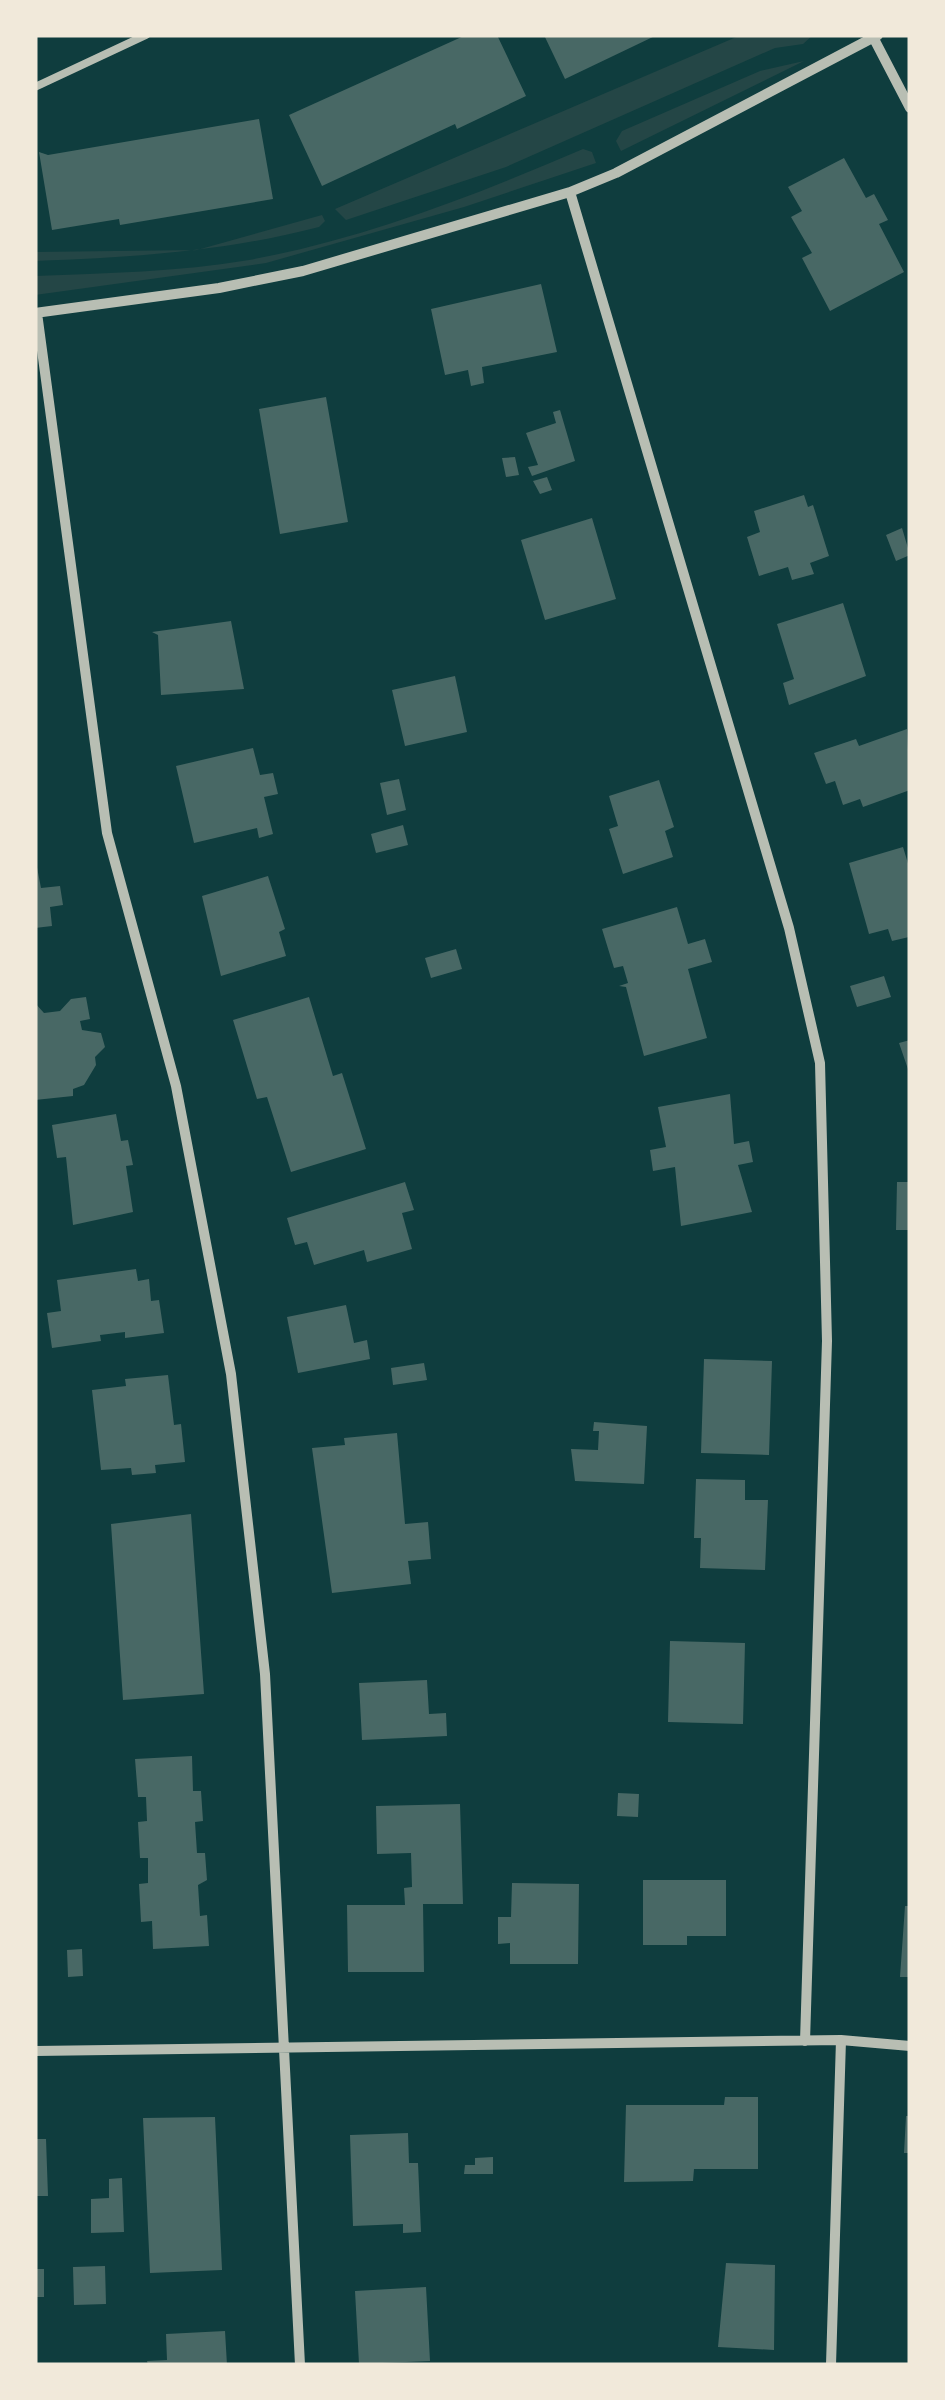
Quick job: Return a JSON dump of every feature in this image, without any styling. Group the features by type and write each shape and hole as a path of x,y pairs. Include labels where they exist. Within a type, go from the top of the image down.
{"street":[{"path":"300,2365 266,1674 231,1374 176,1086 107,833 36,313 303,271 570,192 616,173 874,36 910,108"},
{"path":"570,192 790,928 820,1063 827,1341 805,2041"},
{"path":"831,2365 842,2040"},
{"path":"35,2051 842,2040 910,2046"}],"lane":[{"path":"35,87 146,35"}],"shaded area":[{"path":"741,35 813,35 803,44 775,48 506,167 346,220 335,209"},
{"path":"804,61 621,151 616,141 622,131 760,71"},
{"path":"583,149 592,152 596,163 464,207 266,263 35,295 35,276 222,264 335,240 461,199"},
{"path":"322,215 325,221 319,227 283,235 199,249"},
{"path":"193,250 143,255 35,261 35,252"}],"building":[{"path":"466,35 497,35 526,96 457,129 455,124 322,186 289,115"},
{"path":"544,35 657,35 565,79"},
{"path":"259,119 273,199 120,225 119,219 52,230 39,152 48,155"},
{"path":"844,158 866,198 874,194 888,220 879,224 904,272 830,311 802,258 812,253 791,217 802,211 788,187"},
{"path":"541,284 557,352 482,367 484,383 471,386 468,370 445,375 431,309"},
{"path":"326,397 348,522 280,534 259,409"},
{"path":"560,410 575,461 532,476 528,467 538,465 526,433 556,423 553,412"},
{"path":"515,457 519,475 506,477 502,458"},
{"path":"547,477 552,490 540,494 533,481"},
{"path":"804,495 808,507 813,505 829,556 810,563 814,574 792,580 788,567 759,576 747,537 760,532 754,511"},
{"path":"592,518 616,599 545,620 521,540"},
{"path":"902,528 910,555 896,561 886,535"},
{"path":"843,603 866,676 789,705 783,683 794,679 777,624"},
{"path":"231,621 244,689 161,695 158,635 152,632"},
{"path":"455,676 467,732 405,746 392,690"},
{"path":"907,729 910,790 863,807 860,799 843,805 835,781 826,784 814,753 856,739 859,746"},
{"path":"253,748 260,775 273,773 278,794 264,797 273,834 259,838 257,828 194,843 176,766"},
{"path":"399,779 406,810 387,815 380,783"},
{"path":"659,780 674,827 665,831 673,857 623,874 609,829 618,826 609,796"},
{"path":"403,825 408,845 376,853 371,834"},
{"path":"903,847 910,870 910,932 909,937 892,941 888,929 869,934 849,863"},
{"path":"35,857 41,888 60,886 63,905 50,907 52,926 35,928"},
{"path":"268,876 285,929 279,932 286,956 221,976 202,896"},
{"path":"677,907 688,944 705,939 712,962 688,969 707,1038 644,1056 626,987 619,986 628,983 623,966 614,968 602,929"},
{"path":"456,949 462,969 431,978 425,958"},
{"path":"884,976 891,997 857,1007 850,986"},
{"path":"86,997 90,1019 80,1021 82,1030 101,1033 105,1047 95,1057 96,1065 84,1085 73,1089 73,1096 35,1100 35,1003 44,1013 60,1011 71,999"},
{"path":"309,997 333,1076 342,1073 366,1149 291,1172 267,1097 257,1099 233,1020"},
{"path":"910,1040 910,1072 909,1072 899,1043"},
{"path":"730,1094 734,1144 749,1141 753,1162 738,1165 752,1212 681,1226 675,1167 653,1171 650,1150 666,1147 658,1107"},
{"path":"116,1114 121,1141 128,1140 133,1165 126,1166 133,1212 73,1225 66,1157 57,1158 52,1125"},
{"path":"405,1182 414,1210 402,1213 412,1249 367,1262 364,1250 314,1265 307,1242 295,1245 287,1218"},
{"path":"897,1182 910,1182 910,1230 896,1230"},
{"path":"136,1269 138,1281 149,1279 151,1301 159,1300 164,1333 125,1338 125,1332 100,1335 101,1341 52,1348 47,1313 61,1311 57,1280"},
{"path":"346,1305 354,1343 367,1340 370,1359 298,1373 287,1317"},
{"path":"704,1359 772,1361 769,1455 701,1453"},
{"path":"424,1363 427,1380 393,1385 391,1368"},
{"path":"168,1375 174,1425 181,1424 185,1462 155,1465 156,1473 132,1475 131,1468 101,1470 92,1390 126,1386 125,1379"},
{"path":"594,1422 647,1426 644,1484 575,1481 571,1449 598,1450 599,1431 593,1431"},
{"path":"397,1433 405,1524 428,1522 431,1559 408,1561 411,1584 332,1593 312,1448 345,1445 344,1438"},
{"path":"696,1479 745,1480 745,1500 768,1500 765,1570 700,1568 701,1538 694,1538"},
{"path":"191,1514 204,1694 123,1700 111,1524"},
{"path":"670,1641 745,1643 743,1724 668,1722"},
{"path":"427,1680 429,1714 446,1713 447,1736 362,1740 359,1683"},
{"path":"192,1756 193,1791 201,1791 203,1821 195,1822 197,1853 205,1853 207,1880 198,1885 200,1916 207,1915 209,1946 153,1949 152,1921 141,1922 139,1884 148,1883 148,1858 140,1858 138,1822 147,1821 146,1797 138,1797 135,1759"},
{"path":"618,1793 639,1794 638,1817 617,1816"},
{"path":"460,1804 463,1904 423,1904 424,1972 348,1972 347,1905 405,1905 404,1888 412,1887 411,1853 377,1854 376,1806"},
{"path":"643,1880 726,1880 726,1936 687,1936 687,1945 643,1945"},
{"path":"512,1883 579,1884 578,1964 510,1964 510,1943 498,1944 498,1917 511,1917"},
{"path":"905,1906 910,1906 910,1977 900,1977"},
{"path":"82,1949 83,1976 68,1977 67,1950"},
{"path":"725,2097 758,2097 758,2169 694,2169 693,2181 624,2182 626,2105 724,2105"},
{"path":"906,2116 910,2116 910,2153 904,2153"},
{"path":"215,2117 222,2270 150,2273 143,2118"},
{"path":"408,2133 409,2163 418,2163 421,2232 403,2233 403,2224 353,2226 350,2135"},
{"path":"35,2139 46,2139 48,2196 35,2196"},
{"path":"493,2157 493,2174 464,2174 465,2165 475,2165 475,2158"},
{"path":"122,2178 124,2232 91,2233 91,2199 109,2198 109,2179"},
{"path":"726,2263 775,2265 774,2350 718,2347"},
{"path":"105,2266 106,2304 74,2305 73,2267"},
{"path":"35,2269 44,2269 44,2297 35,2297"},
{"path":"426,2287 430,2361 359,2364 355,2291"},
{"path":"225,2331 227,2365 148,2365 147,2361 167,2360 166,2334"}]}
